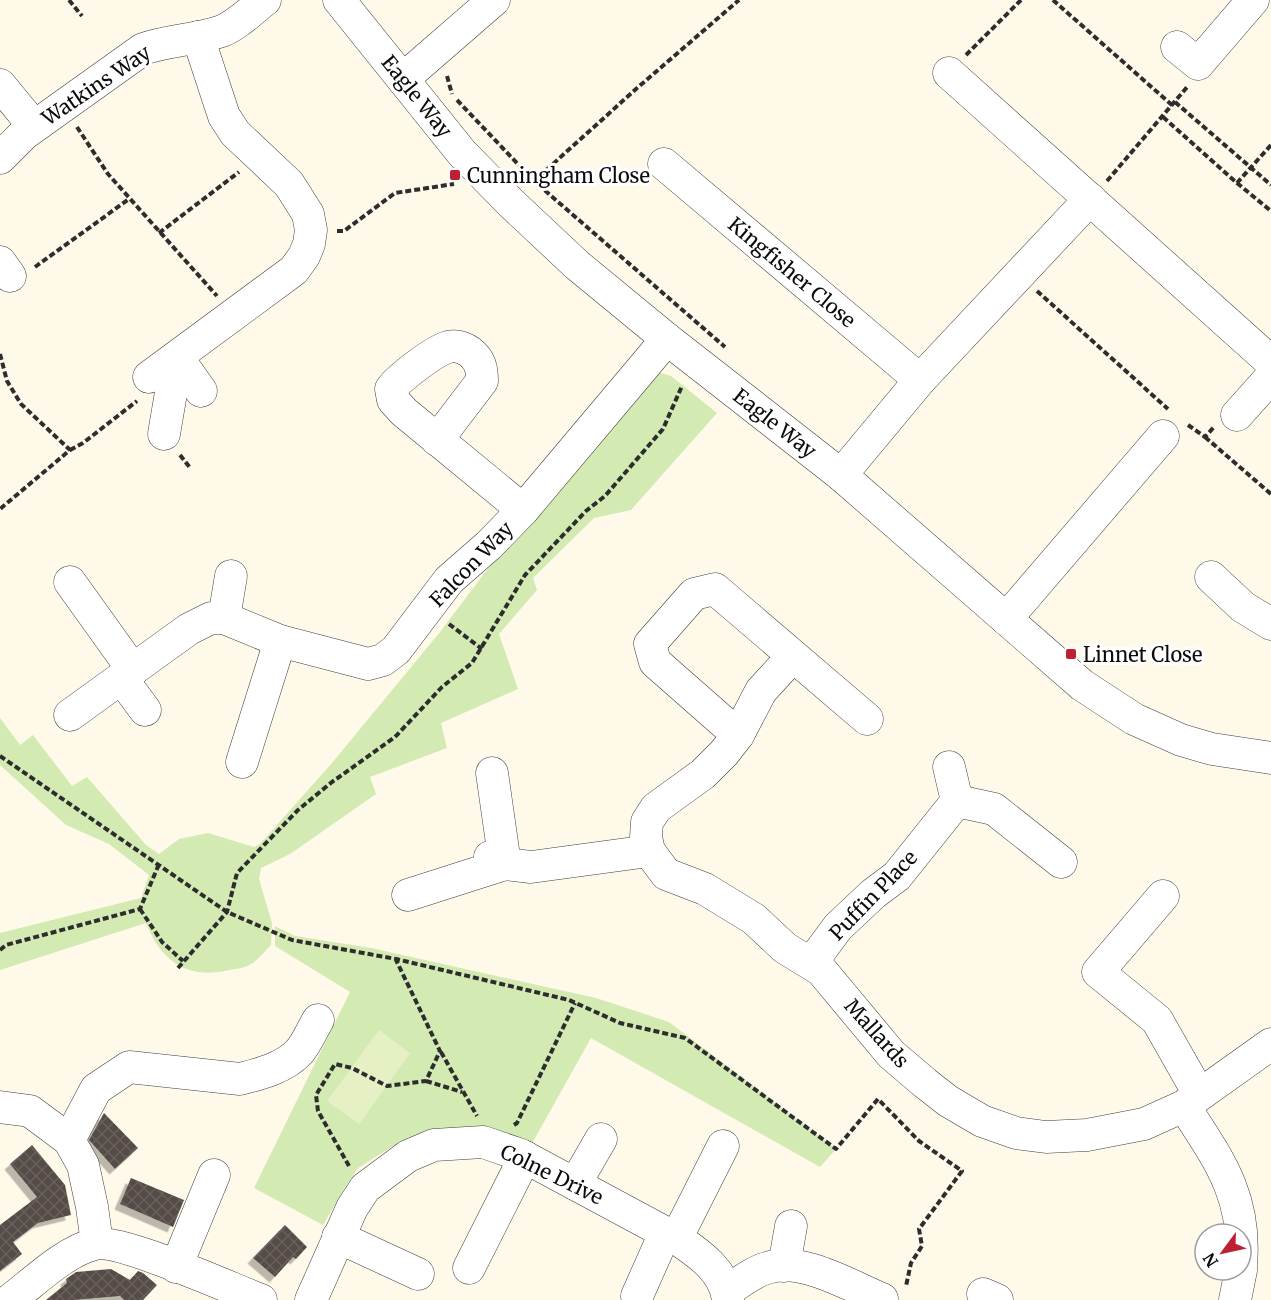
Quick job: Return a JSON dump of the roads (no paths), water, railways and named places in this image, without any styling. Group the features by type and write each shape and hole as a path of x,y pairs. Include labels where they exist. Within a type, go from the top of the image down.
{"street":[{"name":"Watkins Way","path":"0,158 24,134 143,49 160,43 225,30 265,0"},
{"name":"Eagle Way","path":"339,0 462,153 511,203 578,265 667,339 841,475 1082,685 1134,719 1181,740 1212,749 1271,758"},
{"path":"403,79 494,0"},
{"path":"1187,56 1253,0"},
{"path":"149,377 294,270 304,256 311,230 308,214 289,184 235,133 224,116 198,37"},
{"path":"949,73 1271,362"},
{"path":"0,85 24,114"},
{"name":"Kingfisher Close","path":"664,164 920,380"},
{"path":"841,475 920,380 1090,199"},
{"name":"Falcon Way","path":"224,618 280,641 368,664 383,660 396,650 449,580 489,546 523,510 667,339"},
{"path":"177,357 201,391"},
{"path":"164,434 177,357"},
{"path":"1237,415 1271,377"},
{"path":"1006,619 1171,428"},
{"path":"437,440 523,510"},
{"path":"70,715 189,629 211,618 224,618 231,576"},
{"path":"1211,577 1243,607 1271,624"},
{"path":"70,582 128,674 145,710"},
{"path":"738,735 655,662 650,644 694,594 716,589 867,719"},
{"path":"242,762 280,641"},
{"path":"408,895 497,861 531,867 649,851 646,837 647,822 656,807 703,774 738,735 761,691 793,656"},
{"path":"949,767 957,801 994,809 1061,862"},
{"path":"492,773 497,861"},
{"name":"Puffin Place","path":"812,962 838,927 873,894 897,876 957,801"},
{"name":"Mallards","path":"649,851 666,874 726,900 754,919 785,948 812,962 837,986 891,1054 948,1101 982,1121 1016,1133 1046,1137 1087,1135 1144,1124 1192,1100 1271,1044"},
{"path":"1162,896 1098,972 1157,1020 1226,1172 1240,1214 1240,1222"},
{"path":"69,1140 96,1089 126,1055 180,1071 240,1079 257,1075 285,1063 300,1051 318,1020"},
{"path":"0,1107 30,1112 69,1140 83,1165 97,1244"},
{"path":"575,1184 601,1139"},
{"name":"Colne Drive","path":"311,1300 338,1236 365,1188 408,1156 434,1145 483,1142 525,1157 671,1236 704,1257 717,1272 727,1295"},
{"path":"637,1296 723,1146"},
{"path":"469,1269 525,1157"},
{"path":"176,1267 214,1175"},
{"path":"784,1266 791,1226"},
{"path":"338,1236 418,1274"},
{"path":"10,1300 72,1253 97,1244 128,1248 261,1300"},
{"path":"727,1295 768,1267 792,1265 815,1270 832,1289 893,1295"},
{"path":"1235,1300 1238,1282"}],"place":[{"name":"Cunningham Close","path":"455,175"},
{"name":"Linnet Close","path":"1071,654"}]}
